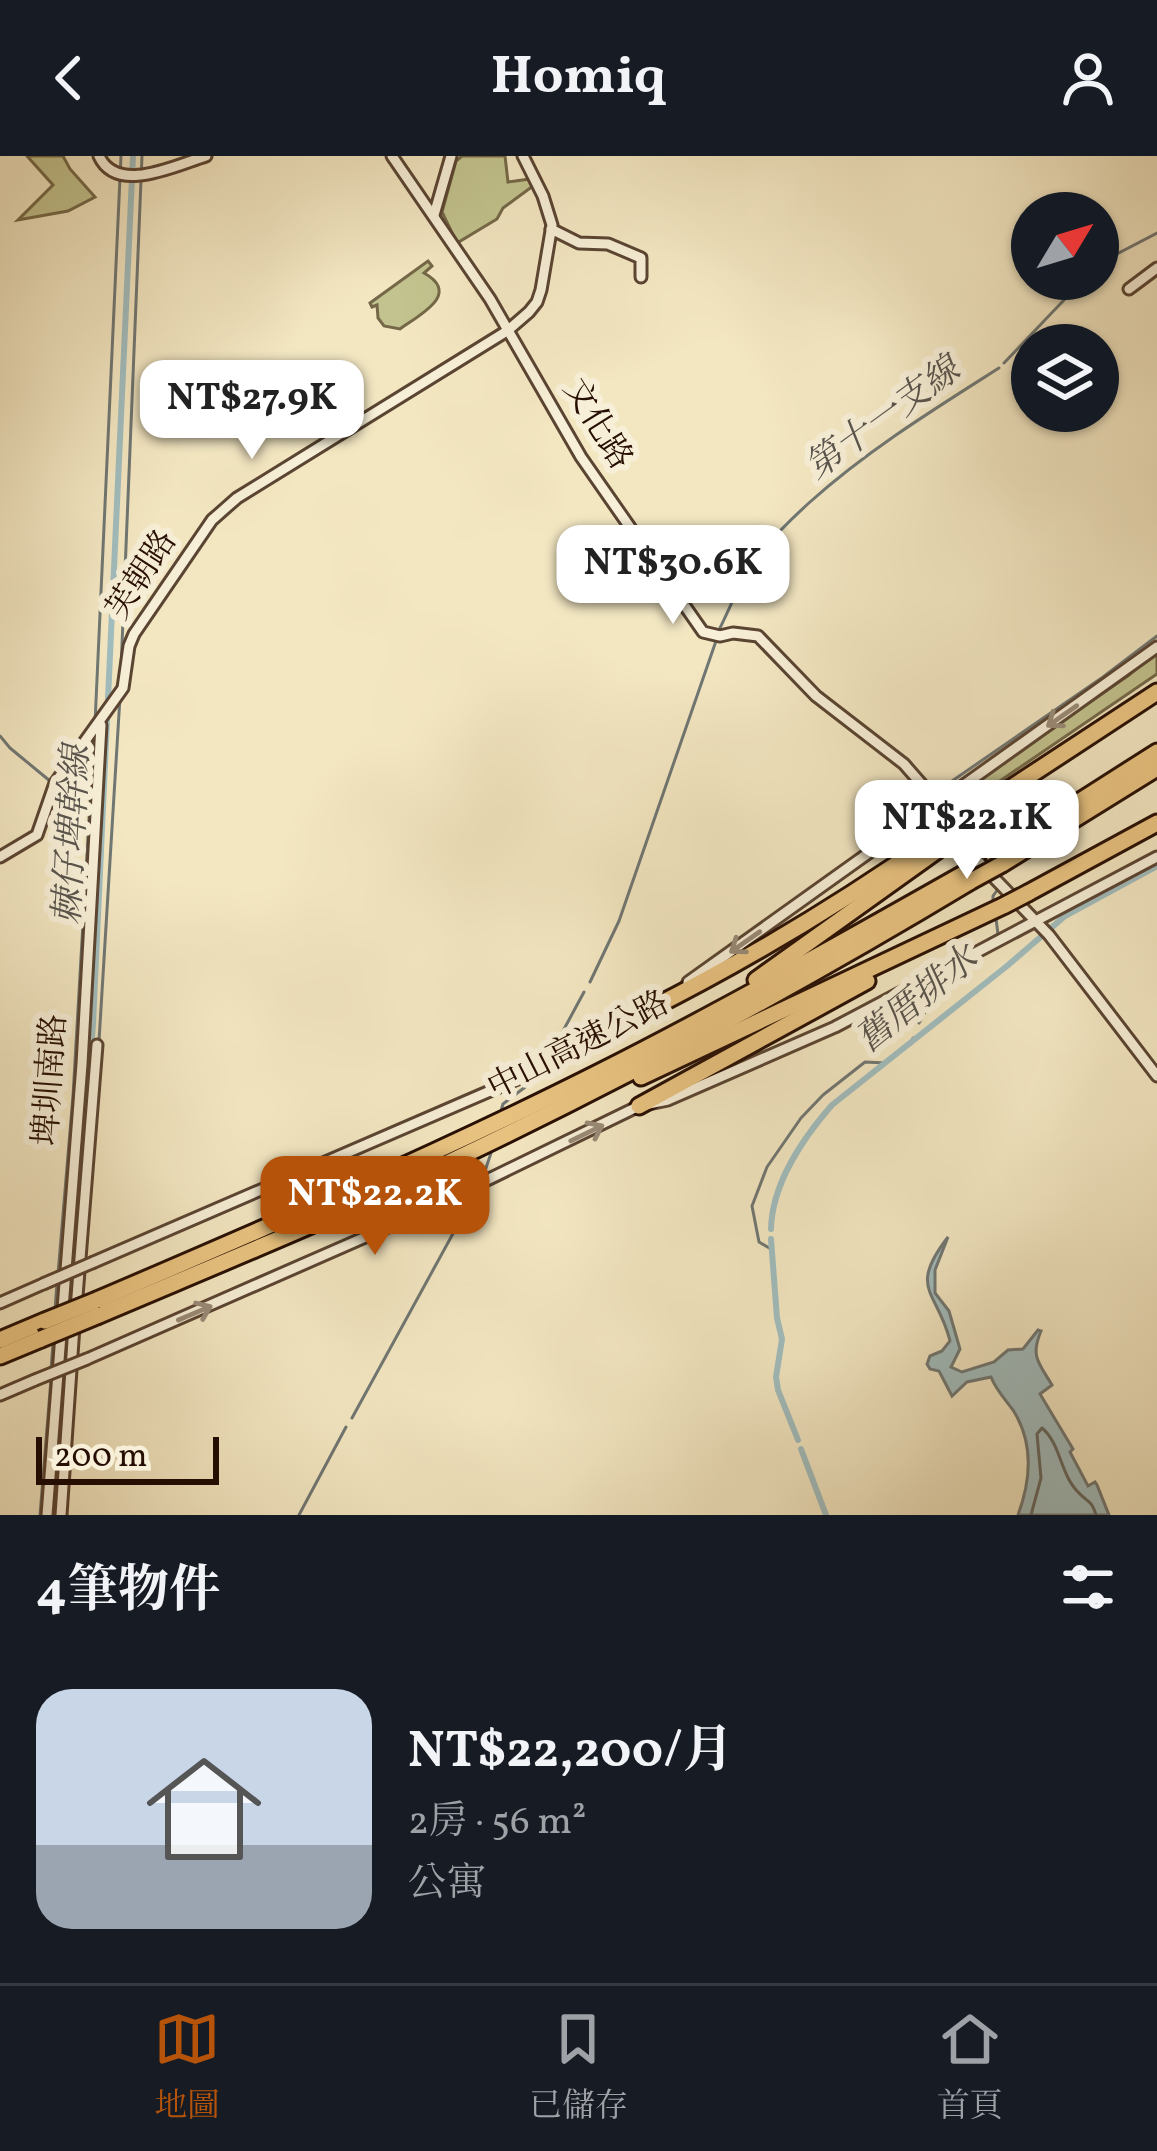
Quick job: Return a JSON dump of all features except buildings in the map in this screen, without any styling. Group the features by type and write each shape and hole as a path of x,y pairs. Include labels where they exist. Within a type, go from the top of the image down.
{"highway":[{"path":"598,1073 719,1006 1001,797 1157,692"},
{"name":"中山高速公路","path":"998,860 1157,752"},
{"name":"中山高速公路","path":"0,1340 274,1241 457,1159 829,967 969,877 1157,768"},
{"path":"639,1106 1157,823"},
{"path":"644,1012 722,973 942,840"},
{"name":"中山高速公路","path":"0,1356 598,1073 969,877"},
{"path":"457,1159 969,923"}],"street":[{"path":"99,156 116,174 131,176 206,156"},
{"name":"文化路","path":"392,156 490,299 581,457 704,632 758,636 816,696 904,764 974,856 1042,926 1157,1076"},
{"path":"434,215 451,156"},
{"name":"芙朝路","path":"0,857 37,835 55,783 123,688 134,634 212,520 225,507 507,331 530,312 542,290 551,229 543,196 523,156"},
{"path":"551,229 579,244 608,244 641,258 641,277"},
{"path":"1129,290 1157,268"},
{"path":"0,1303 550,1065 644,1012 1157,647"},
{"name":"埤圳南路","path":"47,1515 80,1087 101,721"},
{"path":"0,1394 411,1217 639,1106 668,1100 836,1027 1042,926 1157,857"},
{"path":"61,1515 97,1045"}],"green space":[{"path":"27,156 63,156 95,197 68,211 18,220 53,185"},
{"path":"462,156 505,156 508,182 530,179 533,186 503,208 497,219 457,243 442,212 456,161"},
{"path":"428,261 432,266 424,273 439,289 433,304 400,329 384,326 377,305 370,303"},
{"path":"1157,650 1157,674 950,815 942,804 1129,675"}],"water":[{"path":"948,1237 935,1270 935,1293 949,1311 960,1349 951,1367 962,1372 994,1362 1008,1350 1023,1349 1041,1331 1036,1354 1052,1385 1040,1394 1073,1449 1070,1452 1088,1486 1097,1485 1109,1515 1018,1515 1028,1462 1024,1435 1013,1410 991,1377 967,1382 952,1396 939,1371 927,1364 950,1341 927,1280"}],"waterway":[{"path":"95,723 121,156"},
{"name":"棘仔埤幹線","path":"70,1308 93,1024 133,156"},
{"path":"121,669 142,156"},
{"name":"第十一支線","path":"1119,253 1157,233"},
{"name":"第十一支線","path":"1004,363 1064,300"},
{"name":"第十一支線","path":"719,630 753,563 794,516 878,448 999,368"},
{"path":"939,790 1157,636"},
{"name":"第十一支線","path":"590,982 619,921 716,641"},
{"path":"99,1041 120,697"},
{"path":"58,1274 94,733"},
{"path":"0,736 50,781"},
{"path":"978,782 984,798"},
{"path":"58,787 89,809"},
{"path":"987,813 995,845"},
{"name":"舊厝排水","path":"771,1229 777,1195 791,1163 832,1105 1065,916 1157,866"},
{"path":"993,901 998,889"},
{"path":"953,960 998,934 996,919"},
{"path":"919,1023 945,975"},
{"name":"第十一支線","path":"556,1044 584,992"},
{"name":"舊厝排水","path":"911,1044 913,1038"},
{"name":"第十一支線","path":"547,1059 551,1054"},
{"path":"771,1249 759,1242 752,1206 767,1167 823,1095 865,1062 886,1063"},
{"name":"第十一支線","path":"501,1111 503,1104 537,1078"},
{"name":"第十一支線","path":"483,1177 492,1150"},
{"name":"第十一支線","path":"352,1418 467,1208"},
{"name":"舊厝排水","path":"771,1239 782,1339 776,1377 798,1440"},
{"path":"55,1310 57,1283"},
{"name":"棘仔埤幹線","path":"53,1515 68,1333"},
{"path":"51,1370 53,1343"},
{"path":"40,1515 51,1379"},
{"name":"第十一支線","path":"299,1515 346,1427"},
{"name":"舊厝排水","path":"801,1449 826,1515"}]}
